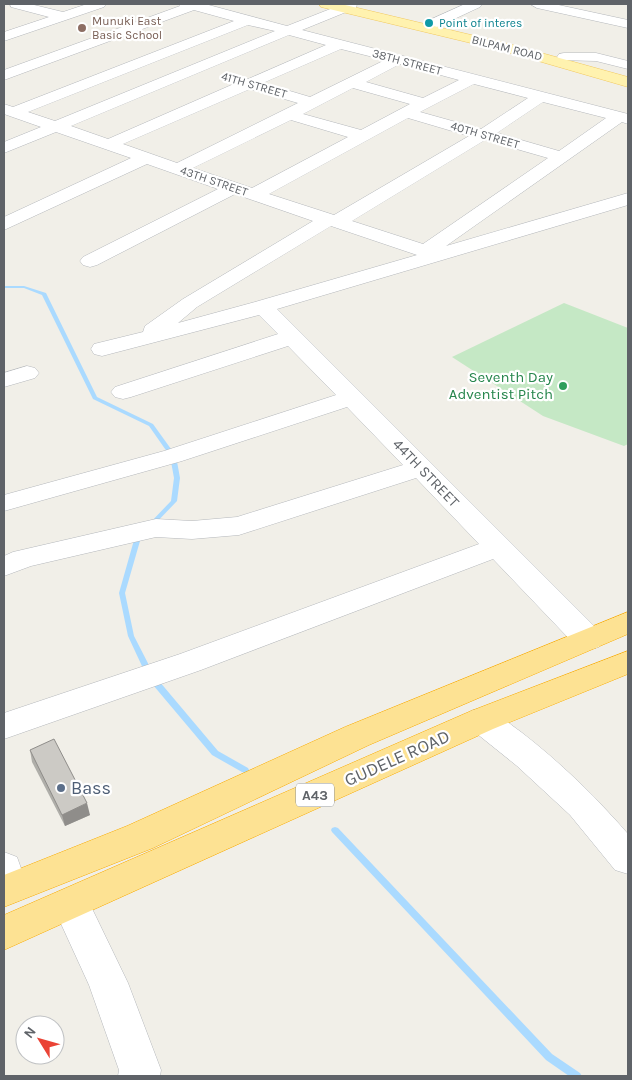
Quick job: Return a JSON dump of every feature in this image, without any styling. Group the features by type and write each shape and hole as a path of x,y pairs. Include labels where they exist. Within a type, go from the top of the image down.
{"highway":[{"name":"A43","path":"6,882 140,837 246,790 357,736 628,622"},
{"name":"GUDELE ROAD","path":"4,933 482,720 628,662"}],"main road":[{"name":"BILPAM ROAD","path":"326,4 347,6 430,25 564,57 628,76"},
{"name":"BILPAM ROAD","path":"347,6 628,82"}],"street":[{"path":"4,5 9,4"},
{"path":"16,4 62,16"},
{"path":"4,75 72,49 122,26 143,24 192,4"},
{"name":"38TH STREET","path":"192,4 397,60 623,118"},
{"path":"430,25 476,4"},
{"path":"537,4 628,24"},
{"path":"4,148 347,6"},
{"path":"596,17 612,8"},
{"path":"10,35 62,16 97,9"},
{"path":"9,110 248,20"},
{"path":"122,26 149,40 218,60"},
{"path":"10,35 35,38"},
{"path":"54,44 72,49"},
{"path":"108,145 340,44"},
{"path":"564,57 596,57 628,65"},
{"path":"178,169 290,115 311,102 397,60"},
{"name":"41TH STREET","path":"196,69 311,102"},
{"path":"254,195 361,135 408,113 472,79"},
{"path":"352,83 424,103"},
{"path":"142,339 190,303 484,134 540,97"},
{"name":"43TH STREET","path":"9,110 233,188 431,253"},
{"name":"40TH STREET","path":"408,113 562,157"},
{"path":"290,115 361,135"},
{"path":"431,253 562,157 623,118"},
{"path":"4,224 146,158"},
{"path":"90,261 233,188"},
{"path":"102,349 263,307 431,253 628,200"},
{"name":"44TH STREET","path":"263,307 588,640"},
{"path":"123,392 292,337"},
{"path":"4,380 27,373"},
{"path":"4,503 173,456 352,398"},
{"path":"4,566 23,558 156,528 192,530 239,526 422,468"},
{"path":"4,726 151,677 357,598 499,547"},
{"path":"482,720 530,756 582,805 628,859"},
{"path":"71,904 108,982 140,1070 139,1076"}],"green space":[{"name":"Seventh Day Adventist Pitch","path":"564,303 628,328 628,444 624,446 543,416 452,357"}],"building":[{"name":"Bass","path":"54,739 87,803 62,815 30,750"}],"waterway":[{"path":"4,287 24,287 44,294 95,398 151,425 173,456 177,478 174,501 151,525"},
{"path":"141,536 137,540 122,593 131,636 151,677 215,753 245,770"},
{"path":"335,830 549,1057 577,1076"}],"place":[{"name":"Point of interes","path":"429,23"},
{"name":"Munuki East Basic School","path":"82,28"},
{"name":"Seventh Day Adventist Pitch","path":"563,386"},
{"name":"Bass","path":"61,788"}]}
